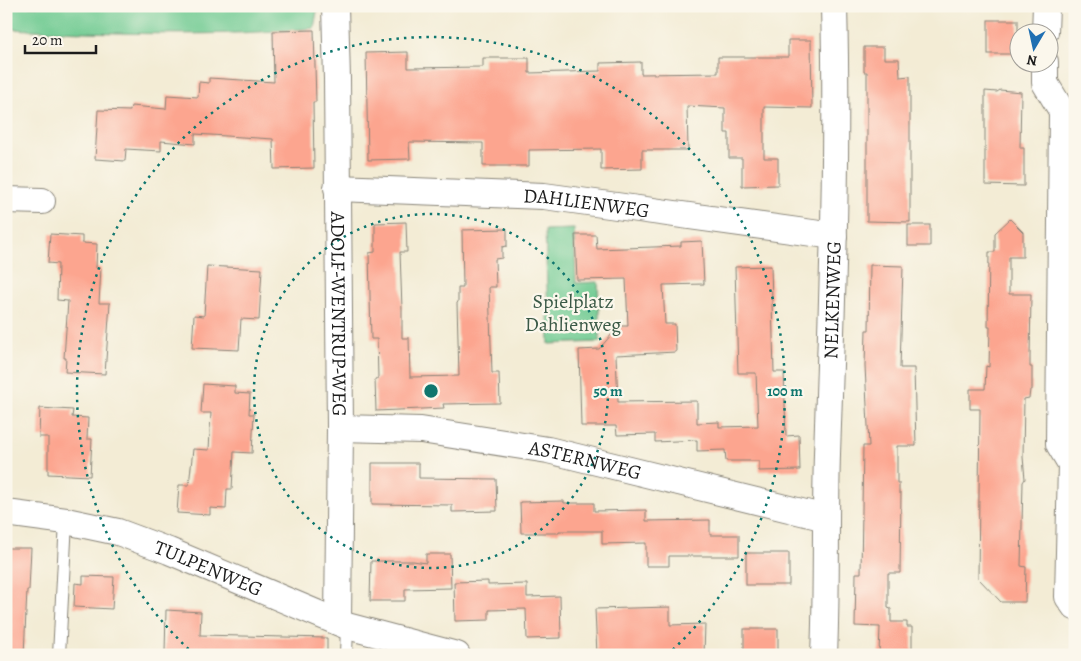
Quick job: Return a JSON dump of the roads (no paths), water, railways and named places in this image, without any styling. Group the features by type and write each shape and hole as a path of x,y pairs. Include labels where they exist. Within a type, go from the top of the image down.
{"street":[{"name":"ADOLF-WENTRUP-WEG","path":"334,6 337,79 342,624"},
{"name":"NELKENWEG","path":"824,655 834,236 834,6"},
{"path":"1046,6 1046,22"},
{"path":"1045,72 1045,83 1062,111 1059,444 1071,464 1068,597 1075,607"},
{"name":"DAHLIENWEG","path":"337,188 544,196 610,204 719,222 834,236"},
{"path":"6,200 42,202"},
{"name":"ASTERNWEG","path":"340,428 421,430 548,450 826,518"},
{"name":"TULPENWEG","path":"6,513 66,521 118,532 170,550 342,624 458,655"}],"lane":[{"path":"59,655 66,521"},
{"path":"342,624 346,655"}],"park label":[{"name":"Spielplatz Dahlienweg","path":"573,312"}]}
